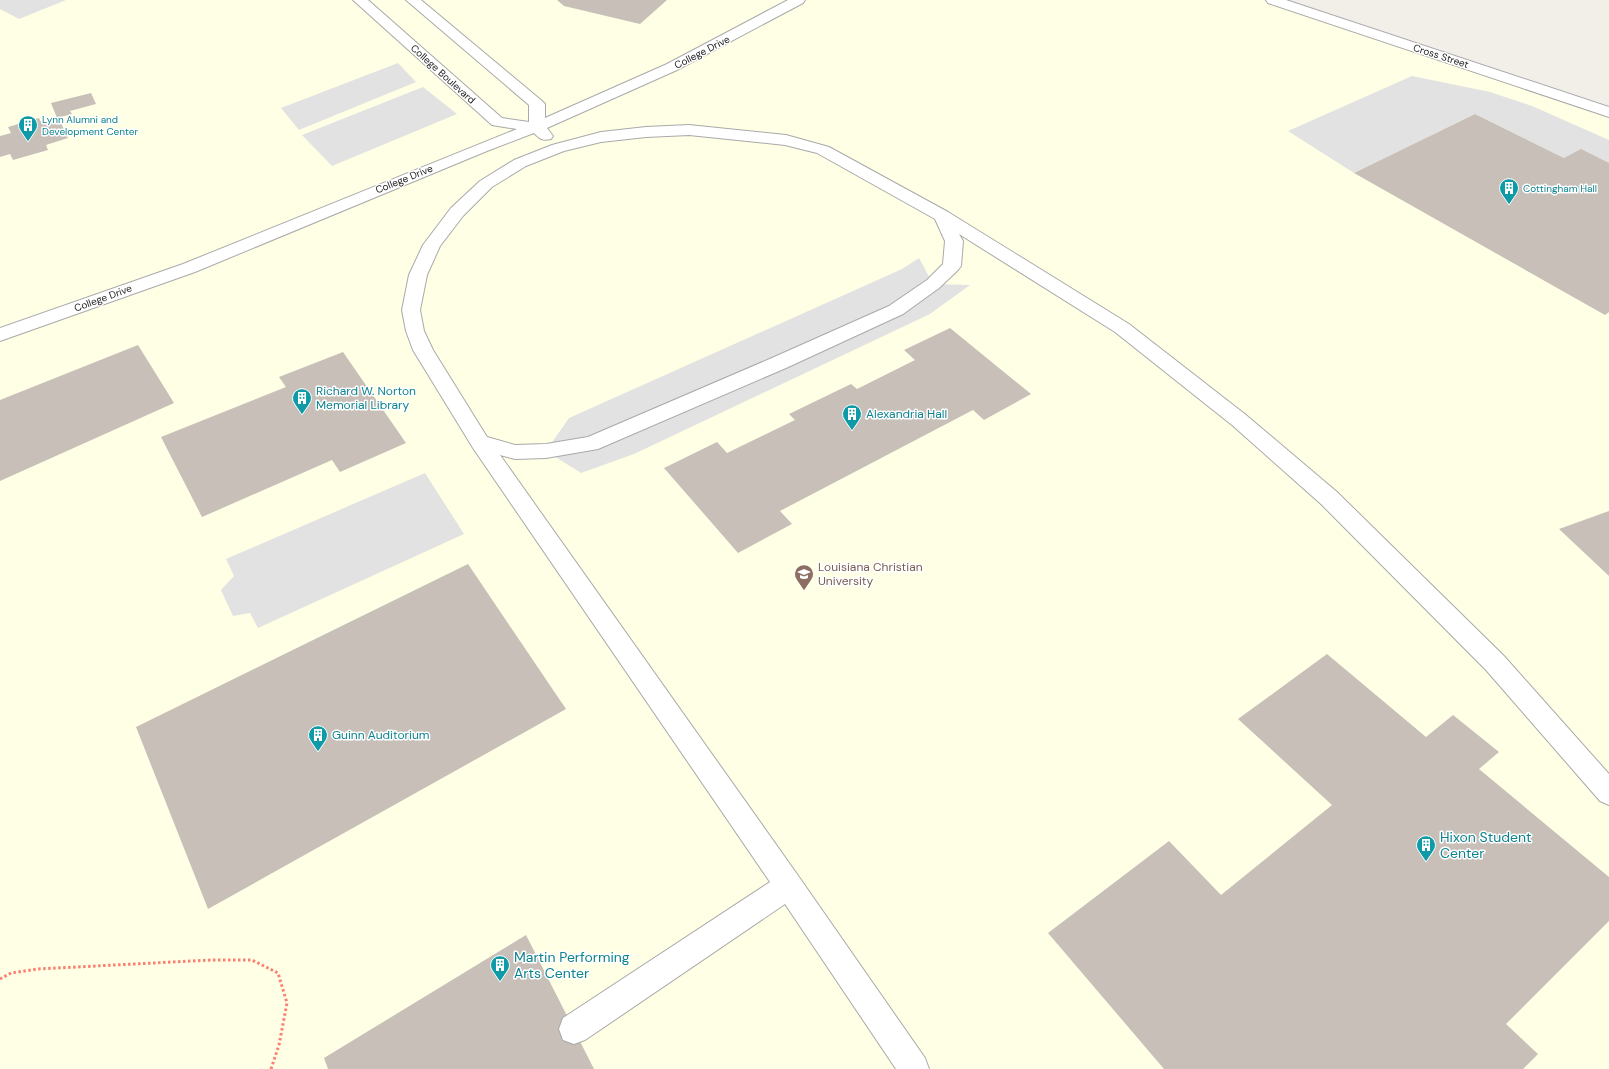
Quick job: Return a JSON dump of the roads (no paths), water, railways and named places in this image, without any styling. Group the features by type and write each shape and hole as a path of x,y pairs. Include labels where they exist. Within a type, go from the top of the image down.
{"street":[{"name":"College Boulevard","path":"360,0 497,122 537,128"},
{"path":"413,0 537,104 537,128 558,148"},
{"name":"College Drive","path":"0,335 188,268 481,148 537,128 672,67 798,0"},
{"name":"Cross Street","path":"1279,1 1609,112"},
{"path":"914,1069 789,886 480,443 422,350 415,331 411,310 418,275 432,244 457,212 486,184 520,163 558,148 601,137 689,130 786,140 823,150 942,216 1122,328 1239,420 1324,494 1495,663 1609,793"},
{"path":"480,443 515,452 546,451 591,444 779,363 896,310 933,284 952,266 954,241 942,216"},
{"path":"574,1029 789,886"}],"place":[{"name":"Lynn Alumni and Development Center","path":"28,142"},
{"name":"Cottingham Hall","path":"1509,205"},
{"name":"Richard W. Norton Memorial Library","path":"302,415"},
{"name":"Alexandria Hall","path":"852,431"},
{"name":"Louisiana Christian University","path":"804,591"},
{"name":"Guinn Auditorium","path":"318,752"},
{"name":"Hixon Student Center","path":"1426,862"},
{"name":"Martin Performing Arts Center","path":"500,982"}]}
